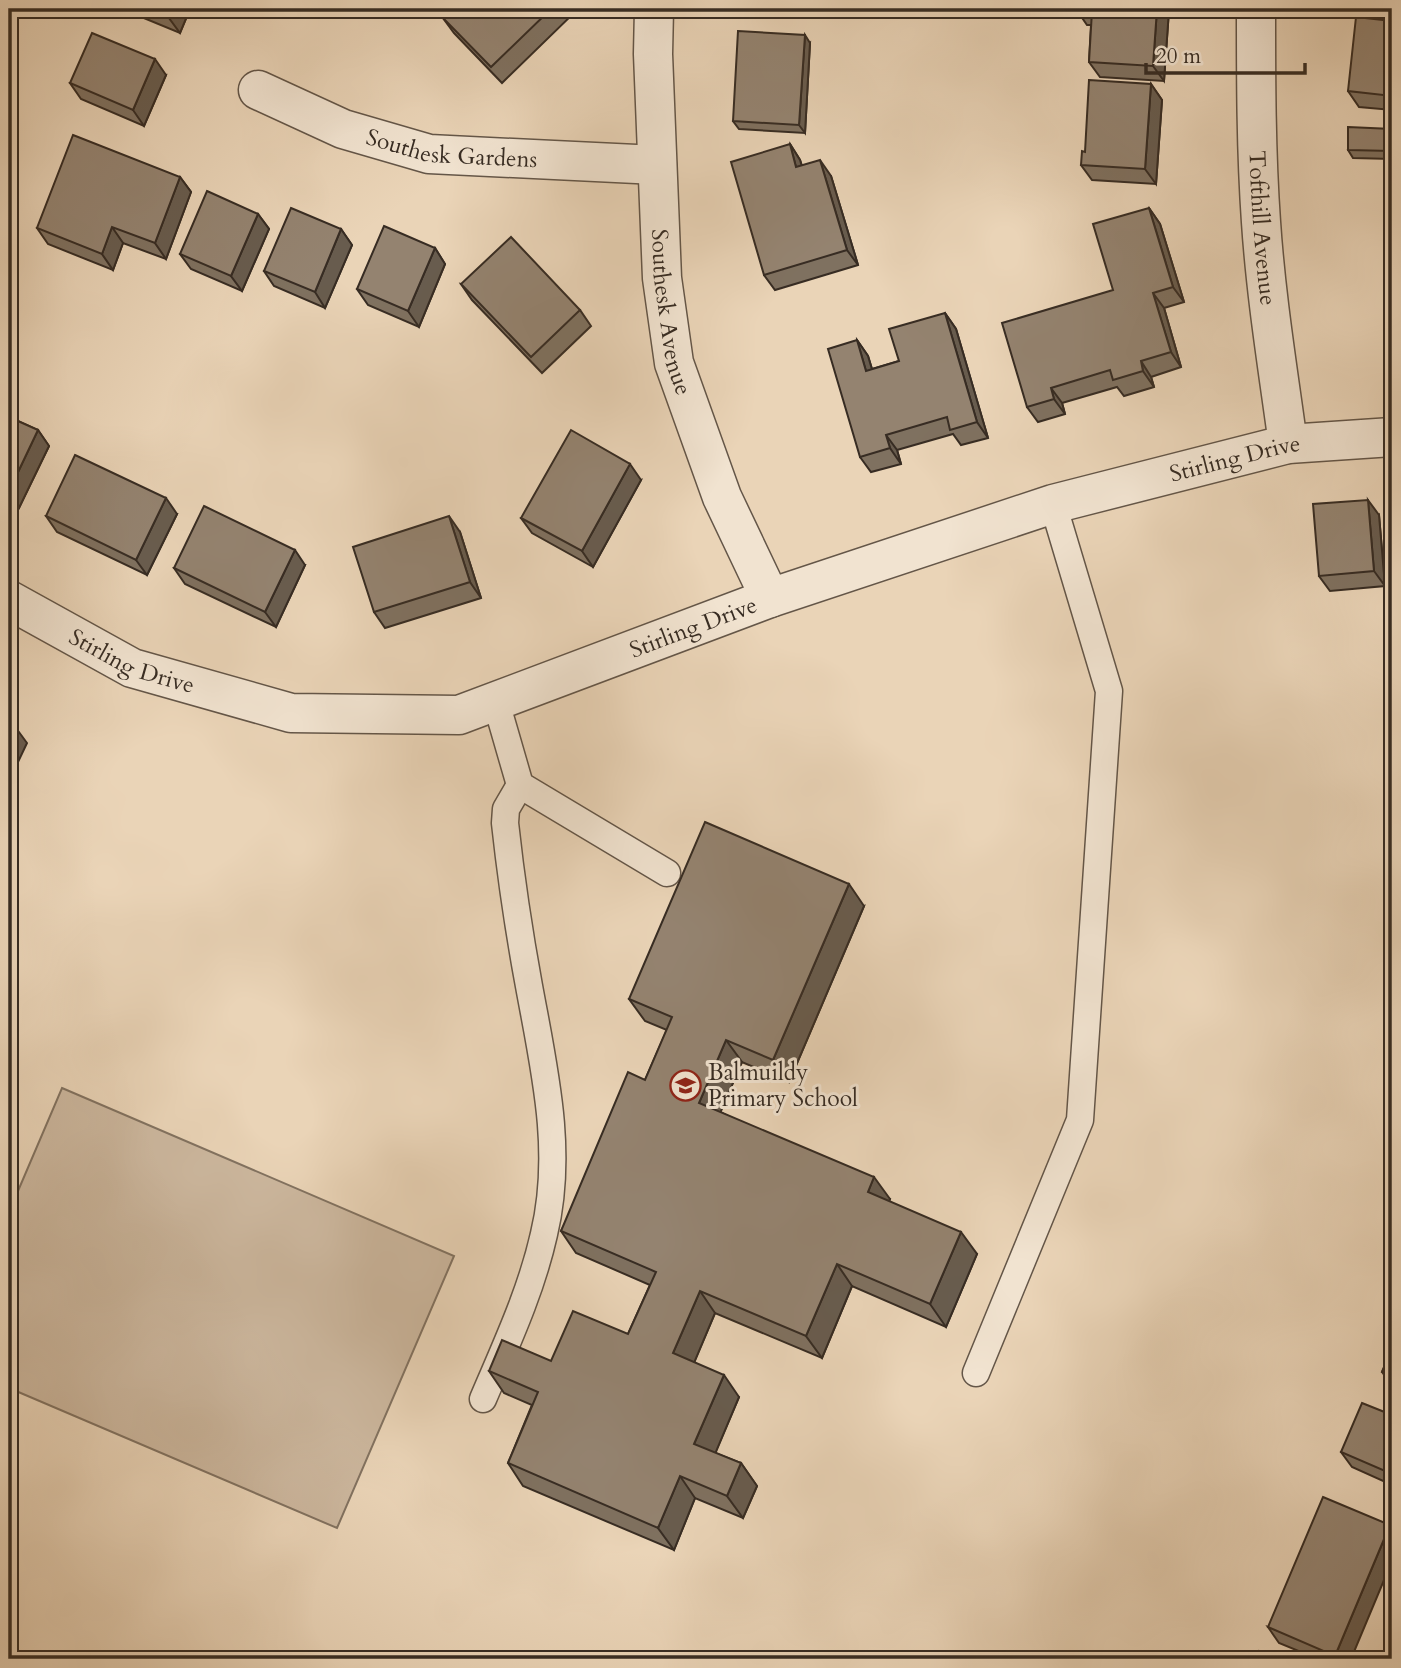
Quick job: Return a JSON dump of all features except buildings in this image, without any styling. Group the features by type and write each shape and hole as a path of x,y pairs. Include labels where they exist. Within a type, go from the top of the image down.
{"street":[{"name":"Southesk Avenue","path":"654,9 662,278 674,363 722,498 770,598"},
{"name":"Tofthill Avenue","path":"1256,9 1261,222 1270,318 1288,444"},
{"name":"Southesk Gardens","path":"258,90 343,129 429,154 657,165"},
{"name":"Stirling Drive","path":"9,600 132,668 290,713 459,715 770,598 1053,504 1288,444 1392,436"}],"lane":[{"path":"976,1373 1080,1120 1109,691 1053,504"},
{"path":"496,702 520,785 667,873"},
{"path":"483,1399 530,1285 545,1232 552,1161 549,1092 528,984 505,823 506,810 520,785"}],"shaded area":[{"path":"62,1088 454,1256 337,1528 9,1388 9,1212"}],"place":[{"name":"Balmuildy Primary School","path":"685,1085"}]}
